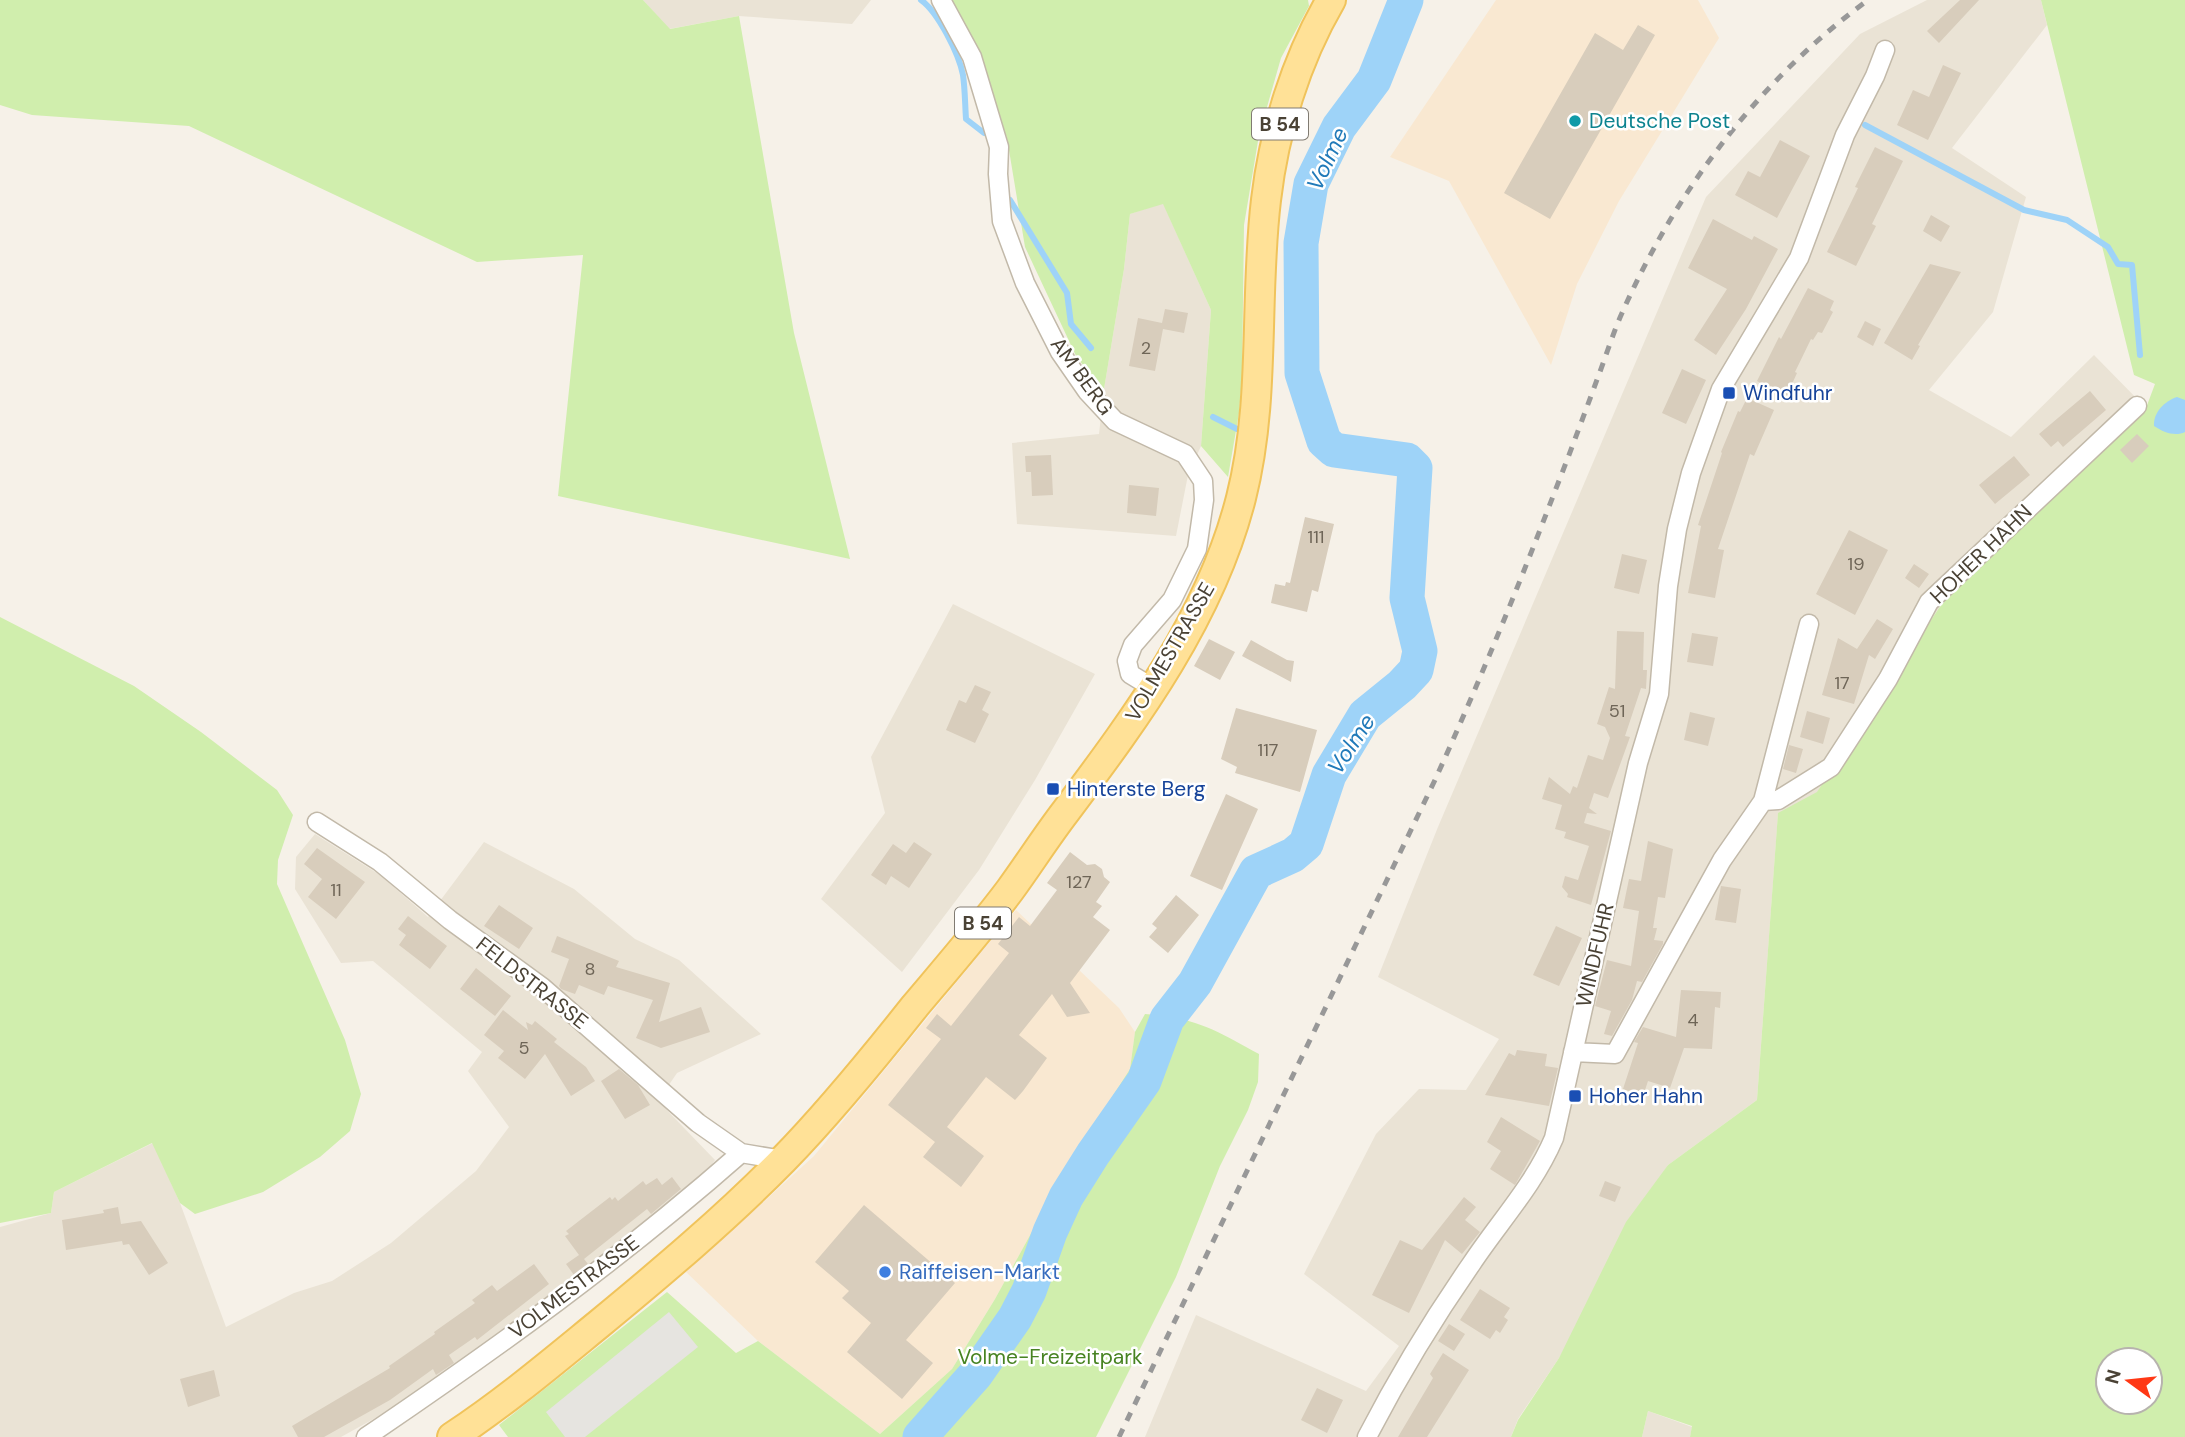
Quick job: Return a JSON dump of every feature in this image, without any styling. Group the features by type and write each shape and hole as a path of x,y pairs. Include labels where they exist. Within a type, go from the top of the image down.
{"main road":[{"name":"VOLMESTRASSE","path":"452,1437 502,1405 661,1273 783,1160 881,1048 1009,891 1153,688 1201,607 1231,534 1242,494 1250,453 1257,387 1266,200 1274,149 1290,94 1320,19 1331,0"}],"street":[{"name":"AM BERG","path":"941,0 972,57 999,147 1002,221 1025,283 1060,352 1087,391 1115,421 1185,454 1203,481 1205,500 1197,549 1171,600 1133,645 1127,661 1130,674 1153,688"},
{"name":"WINDFUHR","path":"1367,1437 1400,1373 1473,1260 1529,1186 1546,1158 1559,1123 1638,763 1659,694 1668,586 1677,529 1691,472 1721,389 1799,258 1845,135 1885,50"},
{"name":"HOHER HAHN","path":"1763,801 1778,800 1831,767 1888,679 1929,602 2137,406"},
{"path":"1573,1052 1615,1054 1722,860 1763,801 1809,624"},
{"name":"FELDSTRASSE","path":"317,822 380,862 450,920 542,987 698,1123 741,1153"},
{"path":"741,1153 783,1160"},
{"name":"VOLMESTRASSE","path":"366,1437 450,1381 580,1285 693,1196 741,1153"}],"shaded area":[{"path":"643,0 871,0 852,24 739,16 669,29"},
{"path":"1496,0 1698,0 1719,38 1619,201 1577,284 1551,365 1449,181 1390,157"},
{"path":"1927,0 2041,0 2047,25 1952,148 2026,197 1993,312 1929,390 2011,437 2094,355 2146,408 1947,596 1817,793 1778,814 1757,1100 1668,1165 1559,1358 1518,1419 1511,1437 1145,1437 1196,1315 1366,1391 1399,1346 1304,1274 1376,1134 1419,1089 1466,1090 1499,1039 1378,977 1438,827 1706,197 1860,34"},
{"path":"1163,203 1211,310 1201,446 1188,475 1176,536 1017,524 1012,443 1099,434 1130,214"},
{"path":"953,604 1095,674 1035,780 979,870 902,972 821,899 885,813 871,757"},
{"path":"315,834 380,875 428,917 484,842 574,889 635,939 679,960 761,1034 677,1073 658,1101 715,1160 698,1183 565,1288 433,1386 341,1437 0,1437 0,1227 51,1213 54,1192 153,1143 180,1203 226,1327 294,1293 332,1281 391,1243 476,1171 509,1127 468,1071 482,1052 373,961 341,963 295,889 296,857"},
{"path":"1016,910 1119,1008 1135,1032 1130,1069 1069,1164 995,1299 952,1369 880,1434 758,1341 686,1272 814,1156"},
{"path":"669,1312 698,1347 585,1437 565,1437 546,1412"},
{"path":"1648,1411 1692,1427 1690,1437 1642,1437"}],"green space":[{"path":"0,0 643,0 670,29 739,16 794,333 850,559 558,496 583,255 477,262 189,126 32,115 0,105"},
{"path":"948,0 1308,0 1309,6 1281,58 1259,135 1244,225 1242,378 1228,477 1201,446 1211,310 1163,204 1130,214 1124,269 1104,389 1077,358 1025,247 1007,138 978,54"},
{"path":"2041,0 2185,0 2185,1437 1690,1437 1692,1426 1648,1411 1642,1437 1511,1437 1518,1420 1559,1358 1626,1222 1668,1165 1757,1100 1778,813 1817,792 1947,596 2146,408 2155,384 2134,375"},
{"path":"0,617 134,686 201,732 277,790 293,815 278,860 277,884 345,1040 361,1094 350,1131 320,1157 263,1192 195,1214 180,1203 152,1143 54,1192 51,1213 0,1223"},
{"name":"Volme-Freizeitpark","path":"1145,1014 1192,1022 1218,1032 1259,1054 1258,1082 1248,1110 1220,1166 1176,1277 1096,1437 508,1437 499,1425 667,1292 736,1353 758,1341 880,1434 952,1369 995,1299 1069,1164 1130,1069 1135,1032"}],"water":[{"path":"2177,397 2185,400 2185,432 2173,434 2154,426 2154,421 2161,408"}],"building":[{"path":"1960,0 1979,0 1939,43 1927,31"},
{"name":"Deutsche Post","path":"1638,25 1655,35 1550,219 1504,193 1595,33 1623,50"},
{"path":"1943,65 1961,73 1928,140 1897,125 1913,90 1929,97"},
{"path":"1780,140 1810,156 1777,218 1735,195 1748,171 1760,177"},
{"path":"1875,147 1903,161 1872,224 1876,226 1856,266 1827,252"},
{"path":"1931,215 1950,226 1941,242 1923,231"},
{"path":"1713,219 1752,240 1754,236 1778,249 1746,309 1716,355 1694,340 1727,289 1688,268"},
{"path":"1930,264 1961,272 1912,360 1884,343"},
{"path":"1808,288 1834,301 1830,310 1833,312 1822,333 1818,332 1813,340 1811,339 1787,395 1783,393 1781,397 1757,381"},
{"path":"1165,309 1188,313 1184,333 1163,329 1155,371 1129,366 1138,318 1162,323"},
{"path":"1865,321 1881,329 1873,346 1857,337"},
{"path":"1682,369 1706,380 1686,424 1662,413"},
{"path":"2090,391 2106,410 2063,447 2058,441 2051,447 2039,434"},
{"path":"1747,398 1774,410 1754,456 1750,454 1718,549 1724,550 1715,598 1688,593 1701,526 1698,525 1721,452 1738,411 1740,412"},
{"path":"2137,434 2149,446 2132,463 2120,450"},
{"path":"1051,455 1053,495 1032,496 1031,472 1026,472 1025,456"},
{"path":"2014,456 2030,475 1995,504 1979,485"},
{"path":"1129,485 1159,488 1156,516 1127,513"},
{"path":"1305,517 1334,524 1318,592 1312,590 1307,612 1271,603 1275,584 1285,586 1286,582 1290,583"},
{"path":"1849,530 1888,550 1855,615 1816,594"},
{"path":"1622,554 1647,560 1639,594 1614,588"},
{"path":"1914,564 1929,574 1919,588 1905,578"},
{"path":"1877,619 1893,629 1875,659 1869,655 1854,704 1822,695 1838,638 1857,649"},
{"path":"1617,631 1644,632 1643,670 1647,670 1646,689 1641,688 1625,736 1630,737 1608,798 1594,793 1589,808 1597,814 1587,813 1584,823 1611,831 1591,905 1567,897 1568,894 1562,887 1565,876 1578,880 1589,846 1564,838 1566,832 1555,829 1562,805 1542,799 1549,777 1570,794 1573,786 1577,788 1588,755 1603,760 1610,738 1605,727 1597,724 1609,687 1615,689"},
{"path":"1692,633 1718,637 1713,666 1687,662"},
{"path":"1209,639 1235,652 1220,680 1194,666"},
{"path":"1251,640 1287,660 1294,661 1291,682 1242,656"},
{"path":"975,685 991,692 982,710 989,714 975,743 946,730 959,700 966,703"},
{"path":"1236,708 1317,730 1300,792 1235,773 1237,767 1221,759"},
{"path":"1807,711 1830,718 1823,744 1800,737"},
{"path":"1690,712 1715,718 1708,746 1684,740"},
{"path":"1789,745 1803,749 1796,773 1783,769"},
{"path":"1226,794 1258,809 1222,890 1190,876"},
{"path":"1648,841 1673,849 1665,898 1658,897 1653,928 1657,928 1654,940 1663,941 1663,944 1642,982 1637,981 1632,1000 1612,1036 1604,1034 1611,1011 1595,1006 1607,960 1631,966 1639,911 1623,908 1629,879 1641,881"},
{"path":"914,842 932,854 909,888 891,876 886,885 871,875 893,844 906,853"},
{"path":"317,848 365,882 336,919 308,897 322,879 304,864"},
{"path":"1070,852 1087,865 1095,864 1102,869 1104,877 1110,882 1096,902 1102,906 1093,917 1110,930 1070,983 1090,1013 1067,1017 1052,994 1019,1035 1047,1058 1023,1091 1015,1100 986,1077 947,1127 984,1156 961,1187 923,1157 935,1142 888,1105 941,1039 926,1028 937,1014 951,1026 1009,953 998,944 1019,917 1030,926 1057,890 1047,883"},
{"path":"1721,886 1741,889 1736,923 1715,920"},
{"path":"1176,895 1199,915 1168,953 1149,937 1157,928 1152,924"},
{"path":"499,905 533,928 519,949 484,926"},
{"path":"408,916 447,946 430,969 399,945 406,935 398,929"},
{"path":"1556,926 1582,938 1559,986 1533,975"},
{"path":"557,936 619,961 616,967 670,983 659,1022 701,1007 710,1032 661,1048 636,1038 653,1000 608,986 604,995 579,985 575,994 561,989 559,986 569,959 551,952"},
{"path":"476,968 511,996 495,1016 460,989"},
{"path":"1681,990 1721,992 1720,1008 1715,1007 1712,1049 1684,1048 1670,1088 1648,1081 1643,1096 1623,1089 1638,1043 1634,1042 1643,1027 1676,1037"},
{"path":"503,1010 528,1030 526,1022 532,1025 535,1021 557,1039 554,1042 586,1067 595,1081 571,1096 545,1054 525,1079 498,1058 504,1051 484,1035"},
{"path":"1517,1050 1547,1054 1545,1066 1558,1068 1549,1106 1485,1095 1509,1053 1515,1056"},
{"path":"619,1069 638,1085 650,1105 625,1119 601,1081"},
{"path":"1501,1117 1540,1141 1515,1185 1490,1169 1501,1151 1487,1142"},
{"path":"672,1177 681,1189 651,1214 647,1209 584,1259 588,1264 574,1275 566,1264 579,1255 565,1236 569,1234 566,1231 610,1197 612,1200 615,1197 618,1201 643,1181 646,1185 657,1178 662,1185"},
{"path":"1605,1181 1621,1187 1615,1202 1599,1196"},
{"path":"1464,1197 1476,1207 1465,1220 1480,1232 1462,1254 1445,1240 1409,1313 1372,1295 1400,1240 1422,1250"},
{"name":"Raiffeisen-Markt","path":"864,1205 955,1283 906,1340 933,1363 902,1399 847,1352 871,1323 842,1298 849,1291 815,1262"},
{"path":"118,1207 121,1224 141,1221 168,1263 149,1275 129,1244 123,1245 122,1241 66,1250 62,1220 104,1213 103,1210"},
{"path":"534,1264 549,1284 477,1340 475,1337 449,1355 454,1363 436,1375 433,1369 390,1400 324,1437 298,1437 292,1426 390,1368 389,1366 475,1303 472,1300 492,1285 497,1291"},
{"path":"1480,1289 1510,1308 1504,1317 1508,1320 1500,1333 1496,1330 1490,1339 1460,1320"},
{"path":"1449,1324 1465,1334 1454,1351 1438,1341"},
{"path":"1443,1353 1469,1370 1427,1437 1398,1437 1433,1378 1430,1374"},
{"path":"214,1370 220,1396 188,1407 180,1379"},
{"path":"1317,1388 1343,1400 1327,1433 1301,1420"}],"waterway":[{"path":"921,0 941,23 957,56 963,75 966,119 984,133"},
{"name":"Volme","path":"920,1437 976,1374 1015,1318 1029,1291 1066,1197 1144,1081 1167,1019 1195,983 1256,872 1293,855 1306,844 1329,775 1365,715 1416,670 1420,651 1407,598 1415,468 1407,460 1334,450 1324,441 1302,373 1301,243 1311,184 1339,127 1374,80 1406,0"},
{"path":"1865,125 2024,210 2067,220 2108,247 2118,264 2132,265 2140,355"},
{"path":"1010,200 1067,293 1071,324 1091,348"},
{"path":"1213,417 1237,429"}],"railway":[{"path":"1119,1437 1435,780 1512,600 1616,328 1644,267 1695,181 1757,101 1828,31 1868,0"}],"place":[{"name":"Deutsche Post","path":"1575,121"},
{"name":"Windfuhr","path":"1729,393"},
{"name":"Hinterste Berg","path":"1053,789"},
{"name":"Hoher Hahn","path":"1575,1096"},
{"name":"Raiffeisen-Markt","path":"885,1272"}]}
